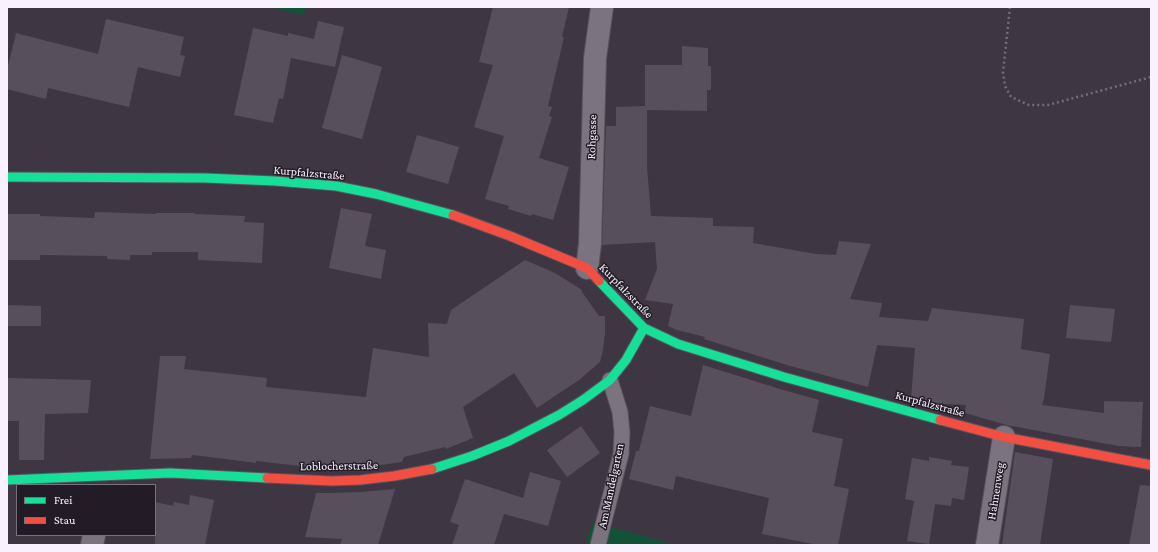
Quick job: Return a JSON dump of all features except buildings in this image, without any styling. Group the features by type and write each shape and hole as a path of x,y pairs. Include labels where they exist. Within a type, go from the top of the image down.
{"street":[{"name":"Rohgasse","path":"587,268 590,244 595,58 602,7"},
{"name":"Kurpfalzstraße","path":"7,178 205,178 275,181 336,186 376,194 446,214 510,236 587,268 644,328 678,344 837,391 1004,437 1151,465"},
{"name":"Loblocherstraße","path":"7,480 107,480 170,473 360,480 421,471 472,456 509,441 560,415 610,380 626,360 644,328"},
{"name":"Hahnenweg","path":"987,545 1004,437"}],"lane":[{"name":"Am Mandelgarten","path":"598,545 621,454 622,432 620,412 610,380"}],"path":[{"path":"1010,7 1003,72 1005,86 1010,97 1029,105 1048,105 1151,77"}],"green space":[{"path":"269,7 306,7 304,15"},
{"path":"592,522 670,543 670,545 586,545"}],"traffic: fast":[{"path":"7,177 205,178 275,181 336,186 376,194 453,215"},
{"path":"599,281 644,328 678,344 784,377 940,420"},
{"path":"432,469 472,456 509,441 559,415 583,400 610,380 626,360 644,328"},
{"path":"7,480 170,473 267,478"}],"traffic: jam":[{"path":"453,215 510,236 587,268 599,281"},
{"path":"940,420 1004,437 1151,465"},
{"path":"267,478 332,481 360,480 432,469"}]}
